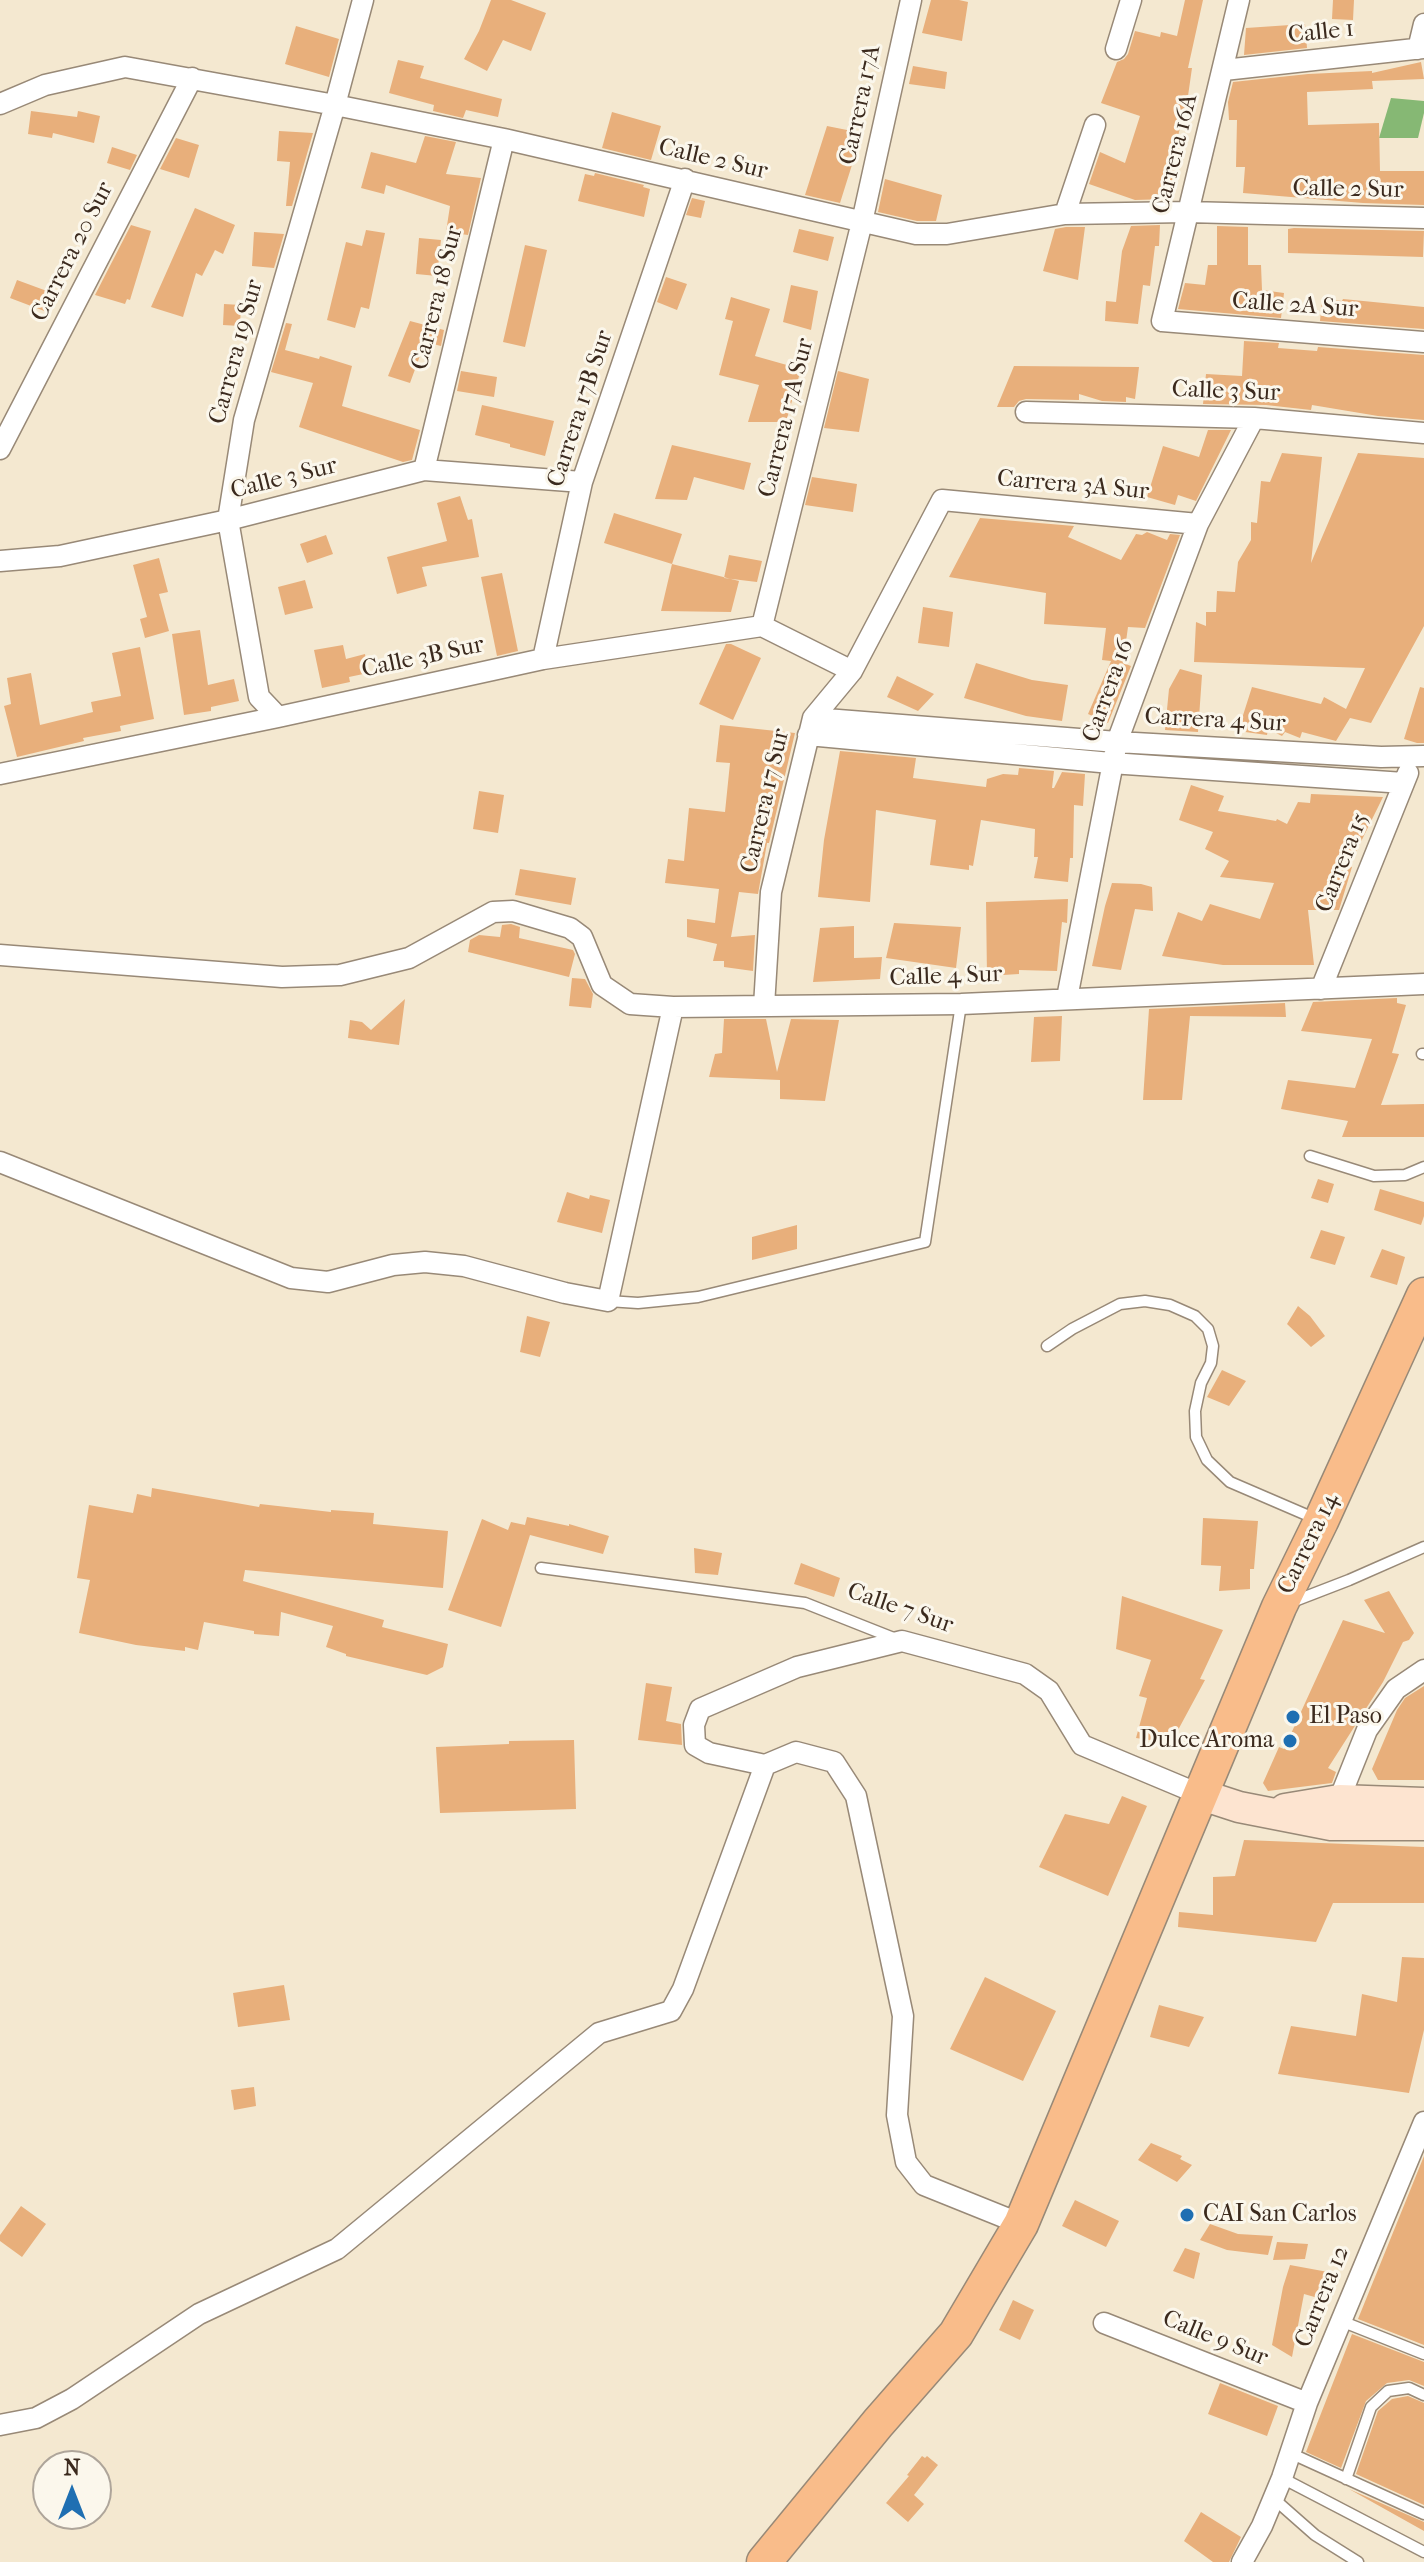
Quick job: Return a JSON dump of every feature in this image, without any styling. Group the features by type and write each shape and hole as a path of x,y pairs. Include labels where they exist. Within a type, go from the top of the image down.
{"main road":[{"name":"Carrera 14","path":"764,2562 956,2334 1021,2224 1279,1607 1424,1295"},
{"path":"1199,1794 1239,1807 1331,1825 1424,1825"},
{"path":"1271,1812 1339,1800 1424,1803"}],"street":[{"name":"Carrera 19 Sur","path":"278,717 259,697 228,520 244,420 363,0"},
{"name":"Carrera 17A","path":"862,222 911,0"},
{"path":"1116,49 1131,0"},
{"name":"Carrera 16A","path":"1162,321 1239,0"},
{"path":"1421,48 1424,24"},
{"name":"Calle 1","path":"1224,70 1421,48"},
{"name":"Calle 2 Sur","path":"0,104 45,85 125,67 504,139 916,234 947,234 1065,214 1187,212 1424,218"},
{"name":"Carrera 20 Sur","path":"0,449 192,78"},
{"path":"1065,214 1095,125"},
{"name":"Carrera 18 Sur","path":"424,470 504,139"},
{"name":"Carrera 17B Sur","path":"543,659 582,482 685,179"},
{"name":"Carrera 17A Sur","path":"762,626 862,222"},
{"name":"Calle 2A Sur","path":"1162,321 1424,342"},
{"name":"Calle 3 Sur","path":"1026,412 1254,418 1424,433"},
{"name":"Carrera 16","path":"1067,998 1117,742 1198,524 1254,418"},
{"name":"Calle 3 Sur","path":"0,561 60,556 228,520 424,470 582,482"},
{"name":"Carrera 3A Sur","path":"942,500 1198,524"},
{"name":"Carrera 17 Sur","path":"764,1006 771,892 810,727 852,671 942,500"},
{"path":"762,626 852,671"},
{"name":"Calle 3B Sur","path":"0,774 543,659 762,626"},
{"path":"810,727 1111,763 1404,783"},
{"name":"Carrera 4 Sur","path":"810,727 1420,757"},
{"name":"Carrera 15","path":"1321,989 1404,783 1420,757"},
{"name":"Calle 4 Sur","path":"0,955 282,977 340,975 409,958 493,912 513,911 570,928 582,937 602,985 630,1004 673,1007 961,1004 1424,984"},
{"path":"0,1162 291,1278 328,1282 393,1265 425,1262 464,1266 608,1301 673,1007"},
{"path":"902,1641 797,1667 700,1709 694,1725 695,1745 709,1753 765,1765 796,1752 834,1762 856,1796 903,2016 897,2115 906,2162 924,2185 1021,2224"},
{"name":"Calle 7 Sur","path":"902,1641 1025,1674 1049,1691 1082,1745 1199,1794"},
{"path":"1339,1800 1367,1730 1396,1689 1424,1670"},
{"path":"0,2425 36,2418 72,2399 199,2314 337,2249 599,2033 671,2011 683,1989 765,1765"},
{"name":"Carrera 12","path":"1242,2562 1262,2526 1282,2478 1307,2403 1424,2122"},
{"name":"Calle 9 Sur","path":"1104,2323 1307,2403"}],"lane":[{"path":"608,1301 638,1303 698,1297 925,1242 961,1004"},
{"path":"1310,1156 1374,1176 1405,1175 1424,1167"},
{"path":"1047,1346 1120,1304 1145,1301 1170,1305 1195,1316 1208,1329 1213,1346 1211,1363 1201,1383 1195,1411 1196,1437 1207,1460 1230,1482 1321,1521"},
{"path":"1279,1607 1424,1547"},
{"name":"Calle 7 Sur","path":"541,1568 805,1603 902,1641"},
{"path":"1341,2321 1424,2354"},
{"path":"1346,2479 1371,2407 1388,2391 1409,2388 1424,2395"},
{"path":"1290,2453 1424,2514"},
{"path":"1282,2478 1424,2552"},
{"path":"1273,2498 1315,2535 1358,2562"}],"green space":[{"path":"1391,98 1424,101 1418,138 1379,138"}],"building":[{"path":"491,0 511,0 546,13 531,51 503,40 487,71 464,59"},
{"path":"931,0 968,2 962,41 922,33"},
{"path":"1185,0 1203,0 1188,68 1192,68 1188,96 1172,160 1175,161 1169,199 1135,200 1089,184 1100,152 1125,163 1140,116 1101,103 1117,62 1128,54 1135,31 1160,37 1161,32 1177,36"},
{"path":"1333,0 1354,0 1353,20 1332,19"},
{"path":"1305,24 1307,48 1244,55 1246,28"},
{"path":"296,26 339,39 329,77 285,64"},
{"path":"398,60 424,66 420,78 502,99 498,117 466,110 463,118 433,111 434,105 389,93"},
{"path":"1421,62 1424,79 1372,81 1373,89 1307,92 1308,125 1379,123 1380,171 1424,171 1424,205 1243,193 1245,167 1236,167 1237,120 1229,120 1228,102 1233,82 1308,74 1372,73"},
{"path":"913,66 947,72 945,89 909,84"},
{"path":"31,111 77,117 78,111 100,116 94,143 53,133 52,138 28,134"},
{"path":"612,112 661,126 651,160 602,148"},
{"path":"827,126 862,133 840,203 805,195"},
{"path":"279,131 313,133 292,206 286,206 290,162 277,161"},
{"path":"425,136 456,142 446,174 481,178 468,235 446,232 450,206 386,185 384,194 361,188 371,152 416,163"},
{"path":"176,138 199,145 189,178 160,169"},
{"path":"112,147 137,155 130,170 107,163"},
{"path":"595,173 650,189 644,217 578,201 585,174 594,176"},
{"path":"885,179 942,195 936,221 917,221 878,212"},
{"path":"692,198 705,201 701,218 686,215"},
{"path":"195,208 235,225 223,254 215,250 202,276 196,273 183,317 151,307"},
{"path":"131,225 151,231 130,300 127,299 125,304 95,295"},
{"path":"1160,225 1159,246 1155,246 1150,286 1143,285 1138,324 1105,321 1106,301 1116,302 1122,251 1131,226"},
{"path":"1217,226 1248,227 1248,265 1261,265 1262,290 1284,293 1281,318 1178,309 1185,283 1205,285 1208,265 1217,265"},
{"path":"1085,227 1078,280 1043,271 1055,229"},
{"path":"799,229 834,237 828,261 793,252"},
{"path":"1288,229 1424,231 1423,257 1288,253"},
{"path":"366,230 385,233 369,309 361,307 355,328 327,320 346,242 362,246"},
{"path":"254,232 284,234 274,268 252,266"},
{"path":"419,238 441,240 437,276 416,274"},
{"path":"525,245 547,250 525,347 503,342"},
{"path":"666,277 687,284 677,310 657,302"},
{"path":"17,280 55,294 47,312 10,298"},
{"path":"791,285 818,291 811,330 783,322"},
{"path":"731,297 770,309 755,356 801,369 786,422 748,422 759,385 719,375 733,321 725,319"},
{"path":"1322,299 1424,307 1424,329 1320,321"},
{"path":"224,304 241,305 240,326 223,325"},
{"path":"410,321 444,330 441,346 425,342 410,383 388,376"},
{"path":"286,323 292,324 285,350 352,366 342,406 420,430 412,460 403,462 299,427 313,383 271,372"},
{"path":"1244,341 1279,343 1278,348 1317,351 1318,347 1424,355 1424,420 1312,405 1311,410 1266,405 1203,404 1206,374 1242,376"},
{"path":"1014,366 1139,367 1135,399 1126,397 1126,402 1102,401 1079,394 1079,400 1026,399 1014,407 997,407"},
{"path":"461,371 497,377 494,397 457,391"},
{"path":"838,371 869,379 859,432 824,428"},
{"path":"482,405 554,421 545,456 475,435"},
{"path":"1208,430 1231,430 1196,501 1178,495 1175,505 1147,497 1163,446 1199,457"},
{"path":"672,445 751,463 744,490 694,477 687,500 655,499"},
{"path":"1282,453 1322,457 1311,563 1358,453 1424,458 1424,626 1371,723 1350,718 1336,741 1302,732 1300,738 1285,732 1282,736 1268,729 1267,735 1238,731 1252,687 1321,704 1324,697 1346,709 1365,668 1194,662 1196,622 1206,626 1206,612 1216,612 1217,591 1235,592 1238,562 1251,540 1251,522 1257,523 1261,481 1270,482"},
{"path":"812,477 857,484 853,512 805,505"},
{"path":"460,496 468,520 472,519 479,557 422,567 427,586 397,594 387,557 447,541 437,503"},
{"path":"614,513 682,534 672,564 604,543"},
{"path":"980,518 1074,526 1068,537 1121,560 1136,534 1147,532 1167,540 1170,534 1180,535 1145,628 1128,627 1123,663 1131,666 1108,723 1088,714 1111,661 1102,660 1106,628 1044,624 1046,593 949,577"},
{"path":"326,535 333,554 307,563 300,544"},
{"path":"729,555 762,561 757,582 724,578"},
{"path":"159,558 168,592 159,594 169,631 145,638 140,619 147,617 133,565"},
{"path":"672,564 739,581 731,612 661,611"},
{"path":"502,573 518,651 497,656 481,577"},
{"path":"305,580 313,608 285,615 278,587"},
{"path":"923,607 953,612 949,647 918,643"},
{"path":"200,630 208,685 234,679 239,701 211,707 211,711 184,715 172,634"},
{"path":"726,644 761,658 733,720 699,704"},
{"path":"343,645 346,659 365,654 368,673 349,677 350,682 322,688 314,650"},
{"path":"140,647 154,719 120,726 121,731 83,738 84,741 17,757 4,706 11,704 7,678 31,673 40,725 93,712 91,702 121,696 112,653"},
{"path":"976,663 1032,680 1068,685 1062,721 1026,716 964,698"},
{"path":"1180,669 1202,675 1198,732 1165,730 1169,689"},
{"path":"897,676 934,694 918,711 887,697"},
{"path":"1420,687 1424,688 1424,743 1404,739"},
{"path":"720,725 795,733 767,843 758,894 739,892 731,937 755,935 753,971 724,967 724,961 713,961 717,944 687,937 687,919 715,923 719,889 665,883 668,859 684,861 689,808 725,812 730,763 716,762"},
{"path":"840,751 916,758 913,778 986,787 987,779 1003,774 1018,775 1019,768 1054,771 1052,788 1062,772 1085,774 1083,806 1074,805 1073,858 1070,858 1068,882 1034,878 1038,857 1034,857 1035,829 981,820 973,866 969,865 969,870 930,865 936,820 876,810 870,902 818,897 824,840"},
{"path":"1191,785 1224,796 1218,811 1277,819 1287,824 1298,802 1310,803 1311,794 1383,797 1349,866 1352,867 1339,910 1308,910 1314,965 1223,965 1162,956 1178,912 1202,921 1210,904 1260,919 1274,883 1220,877 1229,861 1205,849 1213,832 1179,820"},
{"path":"479,791 504,795 498,833 473,829"},
{"path":"520,869 576,878 571,905 515,895"},
{"path":"1112,883 1152,887 1153,911 1135,909 1121,970 1092,966"},
{"path":"1068,899 1067,923 1062,922 1057,971 1019,970 1019,974 987,976 986,902"},
{"path":"894,923 961,927 956,968 886,958"},
{"path":"502,925 520,927 519,938 573,950 575,954 569,977 468,952 470,940 479,935 500,937"},
{"path":"854,926 854,958 882,957 880,979 813,982 820,928"},
{"path":"572,978 585,979 593,994 591,1008 569,1006"},
{"path":"1397,998 1397,1003 1406,1005 1392,1053 1399,1054 1381,1105 1424,1104 1424,1137 1342,1137 1348,1121 1281,1109 1288,1080 1355,1088 1372,1039 1301,1031 1313,1002"},
{"path":"405,999 399,1045 348,1038 350,1020 362,1022 371,1030"},
{"path":"1285,1003 1286,1017 1190,1016 1182,1100 1143,1100 1149,1009"},
{"path":"1062,1016 1060,1061 1031,1062 1034,1017"},
{"path":"724,1019 766,1019 777,1072 791,1019 839,1020 825,1101 780,1099 780,1080 709,1077 715,1054 722,1053"},
{"path":"1318,1179 1334,1184 1328,1203 1311,1198"},
{"path":"1380,1189 1424,1202 1421,1225 1374,1210"},
{"path":"567,1192 589,1199 590,1195 610,1200 602,1233 557,1222"},
{"path":"797,1225 797,1249 752,1260 752,1237"},
{"path":"1321,1230 1345,1237 1335,1265 1310,1258"},
{"path":"1382,1249 1405,1257 1397,1285 1370,1277"},
{"path":"1298,1306 1325,1336 1311,1347 1287,1324"},
{"path":"527,1316 550,1322 540,1357 520,1352"},
{"path":"1222,1370 1246,1381 1229,1406 1207,1397"},
{"path":"152,1488 259,1507 260,1504 374,1513 373,1524 448,1531 443,1588 245,1570 243,1581 384,1620 382,1627 448,1644 443,1667 427,1675 346,1656 326,1647 333,1626 281,1612 279,1636 254,1634 254,1631 204,1622 198,1650 136,1645 79,1633 90,1580 77,1578 89,1505 133,1513 137,1494 151,1497"},
{"path":"527,1517 569,1524 609,1536 603,1554 530,1535 501,1627 448,1610 482,1519 508,1530 511,1522 525,1525"},
{"path":"1203,1518 1258,1521 1250,1589 1219,1591 1221,1566 1201,1565"},
{"path":"694,1548 722,1553 718,1575 695,1573"},
{"path":"801,1563 840,1578 834,1597 794,1584"},
{"path":"1389,1591 1414,1633 1403,1642 1383,1682 1328,1768 1336,1772 1332,1783 1268,1791 1263,1783 1279,1747 1284,1749 1343,1620 1385,1633 1364,1600"},
{"path":"1122,1596 1223,1630 1200,1679 1205,1680 1171,1743 1136,1738 1147,1698 1139,1696 1151,1660 1116,1649"},
{"path":"646,1683 672,1687 666,1721 681,1724 682,1745 638,1740"},
{"path":"1424,1686 1424,1780 1378,1780 1372,1769 1397,1710 1405,1698"},
{"path":"574,1740 576,1809 440,1813 436,1747"},
{"path":"1122,1796 1147,1806 1108,1896 1039,1867 1065,1814 1109,1824"},
{"path":"1244,1840 1424,1847 1424,1903 1333,1903 1316,1942 1178,1927 1179,1912 1213,1915 1213,1877 1235,1876"},
{"path":"1402,1957 1424,1958 1424,2030 1409,2093 1278,2074 1291,2026 1356,2036 1362,1994 1397,2002"},
{"path":"985,1977 1056,2011 1023,2081 950,2049"},
{"path":"284,1985 290,2020 238,2027 233,1993"},
{"path":"1159,2005 1204,2017 1189,2047 1150,2037"},
{"path":"254,2087 256,2106 234,2110 231,2090"},
{"path":"1151,2143 1182,2156 1180,2159 1192,2165 1177,2182 1138,2160"},
{"path":"1424,2156 1424,2345 1358,2319"},
{"path":"1075,2200 1119,2221 1106,2247 1062,2226"},
{"path":"21,2206 46,2224 22,2257 0,2241 0,2235"},
{"path":"1210,2224 1238,2234 1273,2236 1268,2255 1227,2250 1200,2240"},
{"path":"1277,2242 1308,2244 1305,2259 1273,2260"},
{"path":"1185,2248 1200,2253 1194,2279 1173,2271"},
{"path":"1290,2265 1328,2272 1325,2300 1304,2294 1292,2357 1272,2345"},
{"path":"1013,2300 1034,2310 1020,2340 999,2330"},
{"path":"1352,2334 1424,2362 1424,2386 1409,2380 1387,2383 1366,2401 1341,2468 1306,2452"},
{"path":"1220,2383 1278,2406 1267,2436 1208,2414"},
{"path":"1408,2396 1424,2403 1424,2505 1356,2474 1378,2411 1392,2399"},
{"path":"922,2456 927,2456 938,2465 914,2495 924,2504 908,2522 886,2503"},
{"path":"1349,2489 1424,2522 1424,2531"},
{"path":"1201,2512 1241,2537 1229,2562 1213,2562 1184,2541"}],"place":[{"name":"El Paso","path":"1293,1717"},
{"name":"Dulce Aroma","path":"1290,1741"},
{"name":"CAI San Carlos","path":"1187,2215"}]}
